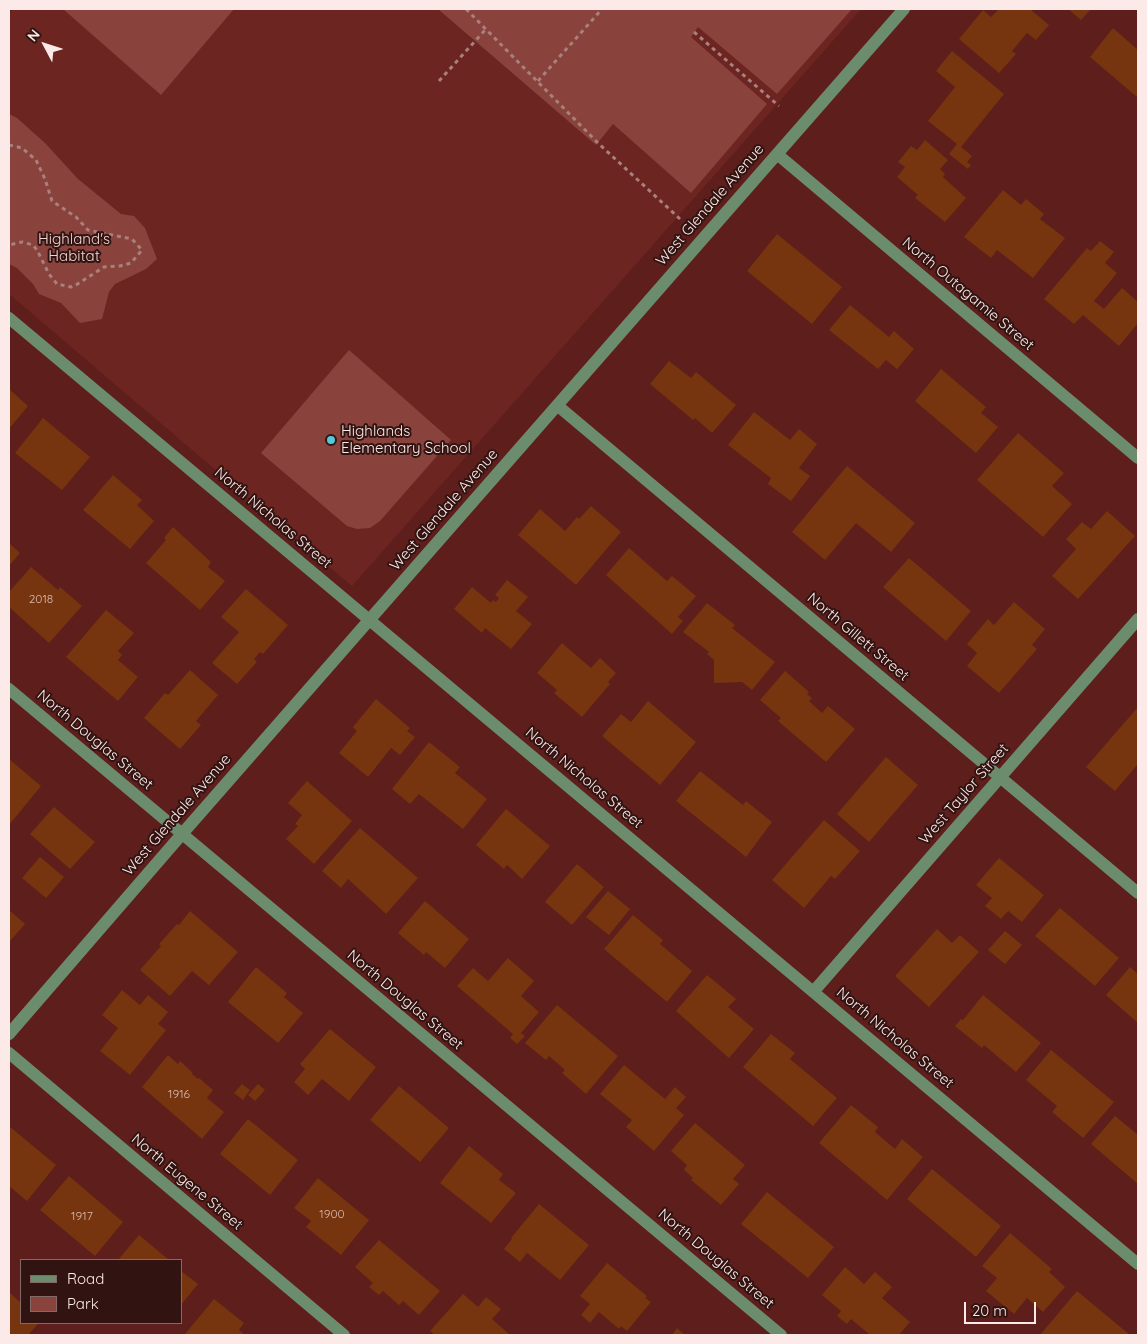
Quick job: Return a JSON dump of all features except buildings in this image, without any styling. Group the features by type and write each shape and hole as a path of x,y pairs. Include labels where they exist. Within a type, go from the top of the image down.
{"street":[{"name":"West Glendale Avenue","path":"9,1034 904,9"},
{"name":"North Outagamie Street","path":"777,154 1138,458"},
{"name":"North Nicholas Street","path":"9,318 1138,1264"},
{"name":"North Gillett Street","path":"558,406 1138,893"},
{"name":"West Taylor Street","path":"814,991 1138,619"},
{"name":"North Douglas Street","path":"9,689 781,1335"},
{"name":"North Eugene Street","path":"9,1053 344,1335"}],"path":[{"path":"466,9 598,142 680,219"},
{"path":"538,82 602,9"},
{"path":"439,81 486,29"},
{"path":"694,32 779,106"},
{"path":"9,145 22,148 36,160 52,201 76,217 88,230 132,239 142,250 131,263 104,267 71,287 57,284 49,274 33,245 22,242 9,244"}],"shaded area":[{"name":"Highlands Elementary School","path":"13,9 861,9 352,586 9,294 9,14"}],"green space":[{"path":"63,9 234,9 161,95"},
{"path":"438,9 852,9 777,94 698,27 691,37 767,104 691,193 613,124 596,145"},
{"name":"Highland's Habitat","path":"9,114 17,118 45,143 78,179 121,214 134,216 145,228 157,259 146,269 115,284 109,292 102,319 80,323 61,303 39,294 33,284 17,268 9,264"},
{"path":"349,350 451,440 380,521 370,528 357,529 347,526 261,453"}],"place":[{"name":"Highlands Elementary School","path":"331,440"}]}
